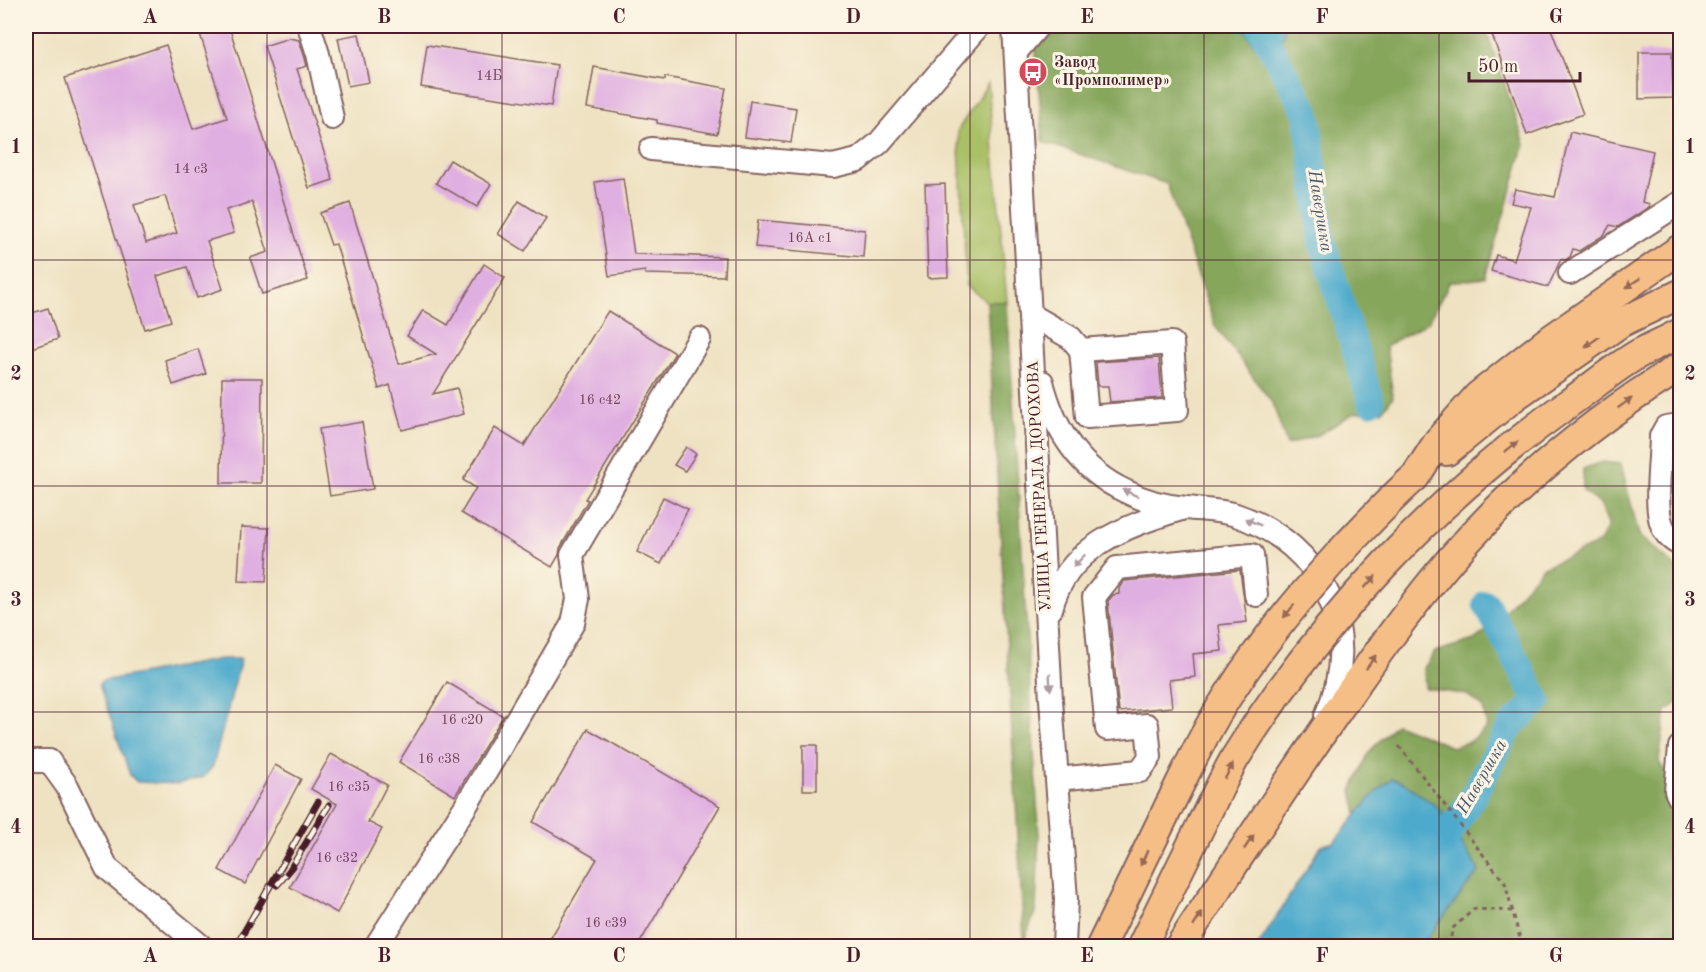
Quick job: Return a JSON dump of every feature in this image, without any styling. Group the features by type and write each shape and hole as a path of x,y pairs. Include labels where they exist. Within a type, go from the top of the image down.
{"main road":[{"path":"1415,477 1439,440 1478,396 1544,344 1680,249"},
{"path":"1101,946 1202,740 1230,693 1277,626 1314,582 1395,495 1515,396 1620,323 1680,294"},
{"path":"1142,946 1234,761 1264,714 1309,652 1347,606 1423,524 1482,470 1638,354 1680,333"},
{"path":"1180,946 1314,744 1377,654 1451,559 1509,498 1577,437 1680,367"}],"street":[{"path":"309,26 318,54 332,118"},
{"path":"651,149 833,166 858,160 898,123 979,26"},
{"name":"УЛИЦА ГЕНЕРАЛА ДОРОХОВА","path":"1014,26 1047,624 1066,899 1064,946"},
{"path":"1016,52 1038,26"},
{"path":"1570,273 1680,203"},
{"path":"1031,315 1071,338 1081,350 1087,417 1178,410 1172,343 1081,350"},
{"path":"376,946 467,804 573,623 578,599 572,555 699,339"},
{"path":"1032,343 1057,424 1071,447 1093,471 1124,491 1155,503 1233,514 1269,530 1286,541 1322,581 1331,600 1341,638 1340,665 1334,699 1314,744"},
{"path":"1680,425 1666,427 1661,436 1659,514 1662,526 1669,538 1680,544"},
{"path":"1047,624 1053,597 1063,578 1093,547 1125,529 1186,508"},
{"path":"1057,779 1140,771 1150,757 1147,725 1107,729 1094,597 1117,568 1251,555 1256,596"},
{"path":"1680,747 1676,791 1680,799"},
{"path":"26,761 49,761 67,786 107,868 201,946"}],"path":[{"path":"1399,746 1505,883 1522,946"},
{"path":"1450,946 1452,929 1474,909 1513,912"}],"green space":[{"path":"1053,26 1243,26 1284,34 1283,26 1485,26 1525,144 1485,278 1450,282 1428,322 1386,346 1393,397 1382,411 1354,413 1320,434 1287,445 1273,404 1215,326 1167,184 1043,142 1035,41"},
{"path":"988,83 1007,302 987,302 967,286 958,130"},
{"path":"987,302 1007,302 1039,835 1036,910 1024,941"},
{"path":"1601,462 1621,464 1639,535 1680,571 1680,701 1666,711 1659,761 1680,799 1680,946 1421,946 1478,871 1392,778 1357,815 1352,790 1369,752 1396,724 1452,747 1471,741 1487,727 1483,707 1467,695 1425,688 1424,668 1435,652 1474,640 1490,628 1543,567 1600,543 1608,525 1601,505 1583,491 1583,469"}],"water":[{"path":"1243,26 1283,26 1284,34 1273,52 1254,45"},
{"path":"221,659 241,659 213,766 204,777 177,784 137,782 130,775 99,684 102,681"},
{"path":"1392,778 1404,783 1440,809 1479,871 1421,946 1258,946 1321,846 1334,842 1375,793"}],"building":[{"path":"229,26 308,280 262,294 250,258 268,252 252,202 226,210 234,233 207,241 223,289 197,298 187,267 157,276 171,321 145,329 65,78 166,45 193,129 227,118 200,34","holes":["165,196 177,233 146,243 134,205"]},
{"path":"1489,26 1550,26 1583,114 1527,135"},
{"path":"359,34 369,82 348,86 338,38"},
{"path":"289,38 299,40 305,58 307,66 297,69 333,180 309,188 264,46"},
{"path":"427,45 557,65 551,106 421,87"},
{"path":"1639,52 1672,52 1673,98 1639,99"},
{"path":"594,67 726,88 717,134 657,123 657,120 587,108"},
{"path":"750,101 796,108 791,143 745,137"},
{"path":"1570,132 1653,151 1642,202 1650,204 1649,207 1618,227 1610,225 1604,235 1579,251 1573,249 1570,257 1565,260 1561,259 1548,287 1491,271 1496,255 1514,260 1531,207 1511,203 1515,189 1555,197"},
{"path":"450,160 491,184 477,207 436,183"},
{"path":"623,178 634,254 725,257 724,276 645,274 645,271 609,276 595,182"},
{"path":"945,184 948,277 928,278 925,185"},
{"path":"519,201 546,218 525,251 498,234"},
{"path":"350,203 399,364 436,354 407,336 423,310 448,325 484,264 505,278 433,394 457,388 464,414 402,430 390,385 379,389 336,244 331,245 320,213"},
{"path":"758,220 865,230 863,257 755,247"},
{"path":"48,308 58,339 26,350 26,315"},
{"path":"608,311 675,353 585,499 588,500 560,548 552,567 461,513 476,488 463,480 495,428 524,446"},
{"path":"198,349 206,374 173,385 165,360"},
{"path":"1159,358 1162,398 1110,402 1108,386 1098,386 1096,362"},
{"path":"222,378 262,378 261,483 221,483"},
{"path":"362,422 373,489 330,496 319,429"},
{"path":"686,447 696,454 685,471 674,465"},
{"path":"663,497 688,509 661,564 637,552"},
{"path":"241,527 269,528 266,582 238,581"},
{"path":"1240,570 1247,622 1219,625 1222,651 1193,654 1195,677 1169,680 1172,707 1119,712 1108,601 1113,595 1119,594 1119,588 1124,581"},
{"path":"447,682 503,716 455,796 399,762"},
{"path":"588,729 720,806 638,946 546,946 597,859 533,822"},
{"path":"803,745 817,745 817,790 803,790"},
{"path":"331,754 387,785 368,822 382,829 337,913 290,887 337,804 311,789"},
{"path":"275,765 301,779 245,884 219,870"}],"waterway":[{"name":"Навершка","path":"1259,26 1307,113 1322,241 1371,402"},
{"name":"Навершка","path":"1430,859 1473,796 1511,725 1538,701 1486,604"}],"railway":[{"path":"236,946 318,802"},
{"path":"277,885 289,871 329,805"}],"place":[{"name":"Завод «Промполимер»","path":"1033,72"}]}
